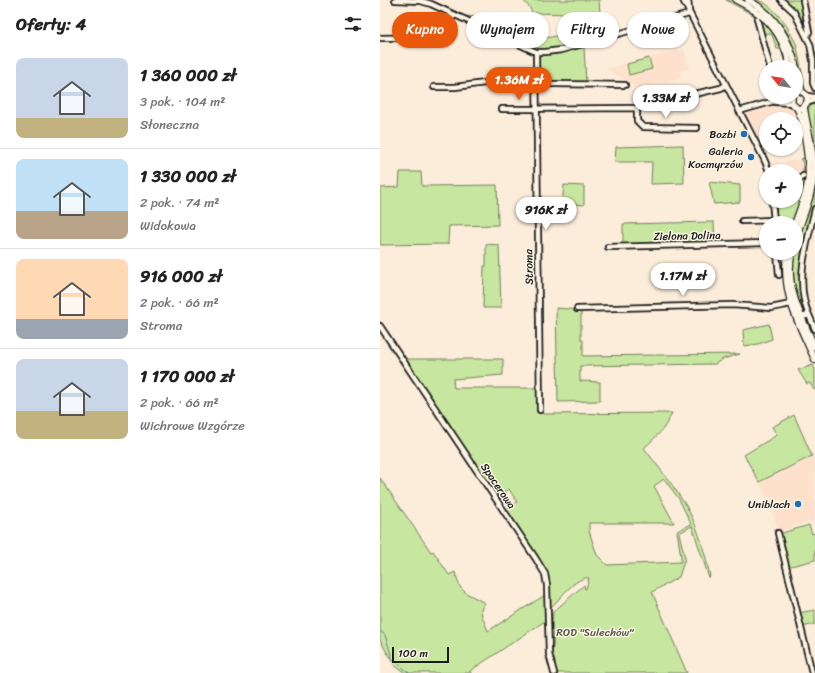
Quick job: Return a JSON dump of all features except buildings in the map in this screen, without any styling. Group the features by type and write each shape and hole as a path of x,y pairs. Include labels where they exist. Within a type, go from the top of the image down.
{"main road":[{"path":"736,0 754,9 773,26 784,44 788,60"},
{"path":"748,0 758,5 777,24 789,44 794,60"},
{"path":"803,98 812,150 814,173 810,193 803,216"},
{"path":"794,104 805,139 808,170 806,188 797,216"},
{"path":"786,260 786,287 791,304 815,360"},
{"path":"791,260 791,282 796,302 815,347"}],"street":[{"path":"395,0 420,1 448,12"},
{"path":"683,0 688,12"},
{"path":"688,0 689,12"},
{"path":"781,0 794,12 807,36 813,60 813,83 815,88"},
{"path":"803,0 809,32 807,36"},
{"path":"689,14 740,111 766,164"},
{"path":"458,16 536,52 561,50 627,31"},
{"path":"757,18 768,60"},
{"path":"380,38 392,38"},
{"name":"Stroma","path":"536,52 540,410"},
{"path":"434,87 455,87 485,83 625,85"},
{"path":"673,99 721,88 726,85"},
{"path":"803,98 815,97"},
{"path":"803,98 815,100"},
{"path":"740,111 760,104"},
{"path":"502,109 637,108 637,121 643,126 697,128"},
{"path":"815,209 802,271 802,290 805,306 815,329"},
{"path":"742,221 759,222"},
{"name":"Zielona Dolina","path":"608,247 759,243"},
{"path":"778,260 779,276"},
{"path":"577,308 726,305 770,308 791,304"},
{"path":"802,317 809,315"},
{"name":"Spacerowa","path":"380,326 545,574 547,585 549,654 554,673"},
{"path":"778,533 812,673"}],"shaded area":[{"path":"684,49 690,69 680,71 681,78 637,87 606,69"},
{"path":"774,104 789,106 793,112 759,112 759,140 744,113"},
{"path":"803,159 803,164 771,164 770,162"},
{"path":"815,455 815,520 779,532 759,482"}],"green space":[{"path":"523,0 599,0 600,12 557,12 557,14 549,13 549,12 532,12"},
{"path":"726,0 735,2 761,18 778,39 786,60 784,60 781,49 777,49 772,35 768,33 763,34 757,17"},
{"path":"754,0 769,6 788,28 796,43 799,60 797,60 790,38 783,25"},
{"path":"783,0 802,0 805,30"},
{"path":"557,36 557,48 564,48 548,50 535,48 549,48 549,38"},
{"path":"584,48 586,83 538,83 537,54 556,54"},
{"path":"649,58 652,69 629,75 627,64"},
{"path":"815,103 815,153 808,110 811,105"},
{"path":"683,145 684,183 651,184 652,162 615,162 616,147"},
{"path":"805,158 803,187 803,164 801,159"},
{"path":"400,172 421,172 422,186 497,185 498,225 449,226 448,244 380,245 380,188 399,187"},
{"path":"709,182 740,185 740,202 714,204"},
{"path":"815,184 815,206 801,271 807,312 803,314 795,284 793,261 803,260 803,223"},
{"path":"564,185 584,186 584,205 562,203"},
{"path":"776,208 797,208 795,216 777,216"},
{"path":"714,222 715,245 623,245 623,224"},
{"path":"486,244 499,245 501,308 483,308"},
{"path":"556,308 581,310 581,340 583,340 583,356 740,354 723,359 715,364 580,366 580,381 600,382 600,401 558,402"},
{"path":"769,324 772,339 758,344 744,346 743,330"},
{"name":"ROD \"Sulechów\"","path":"404,359 503,359 503,375 453,379 454,388 540,388 540,402 543,402 543,414 672,413 660,432 644,448 687,507 696,526 710,576 709,578 692,526 679,533 685,558 679,577 652,592 687,673 556,673 551,658 554,639 551,638 553,612 584,585 586,589 589,578 584,578 578,581 548,610 547,575 504,510 517,502 509,489 497,497","holes":["664,479 679,499 691,524 677,531 681,562 607,565 597,555 589,531 589,523 674,523 654,486"]},
{"path":"813,365 815,369 814,390 810,383 807,384 798,370"},
{"path":"794,415 812,456 759,482 744,455 777,435 772,427"},
{"path":"380,478 431,552 433,551 449,575 455,572 460,587 466,593 485,603 481,609 488,631 545,595 545,621 470,671 471,673 405,673 394,665 380,640"},
{"path":"809,525 812,534 815,533 815,560 787,567 779,534"},
{"path":"815,610 815,624 802,627 798,613"}],"waterway":[{"path":"380,631 385,635 392,658 409,673"}],"place":[{"name":"Bozbi","path":"744,134"},
{"name":"Galeria Kocmyrzów","path":"751,157"},
{"name":"Uniblach","path":"798,504"}]}
